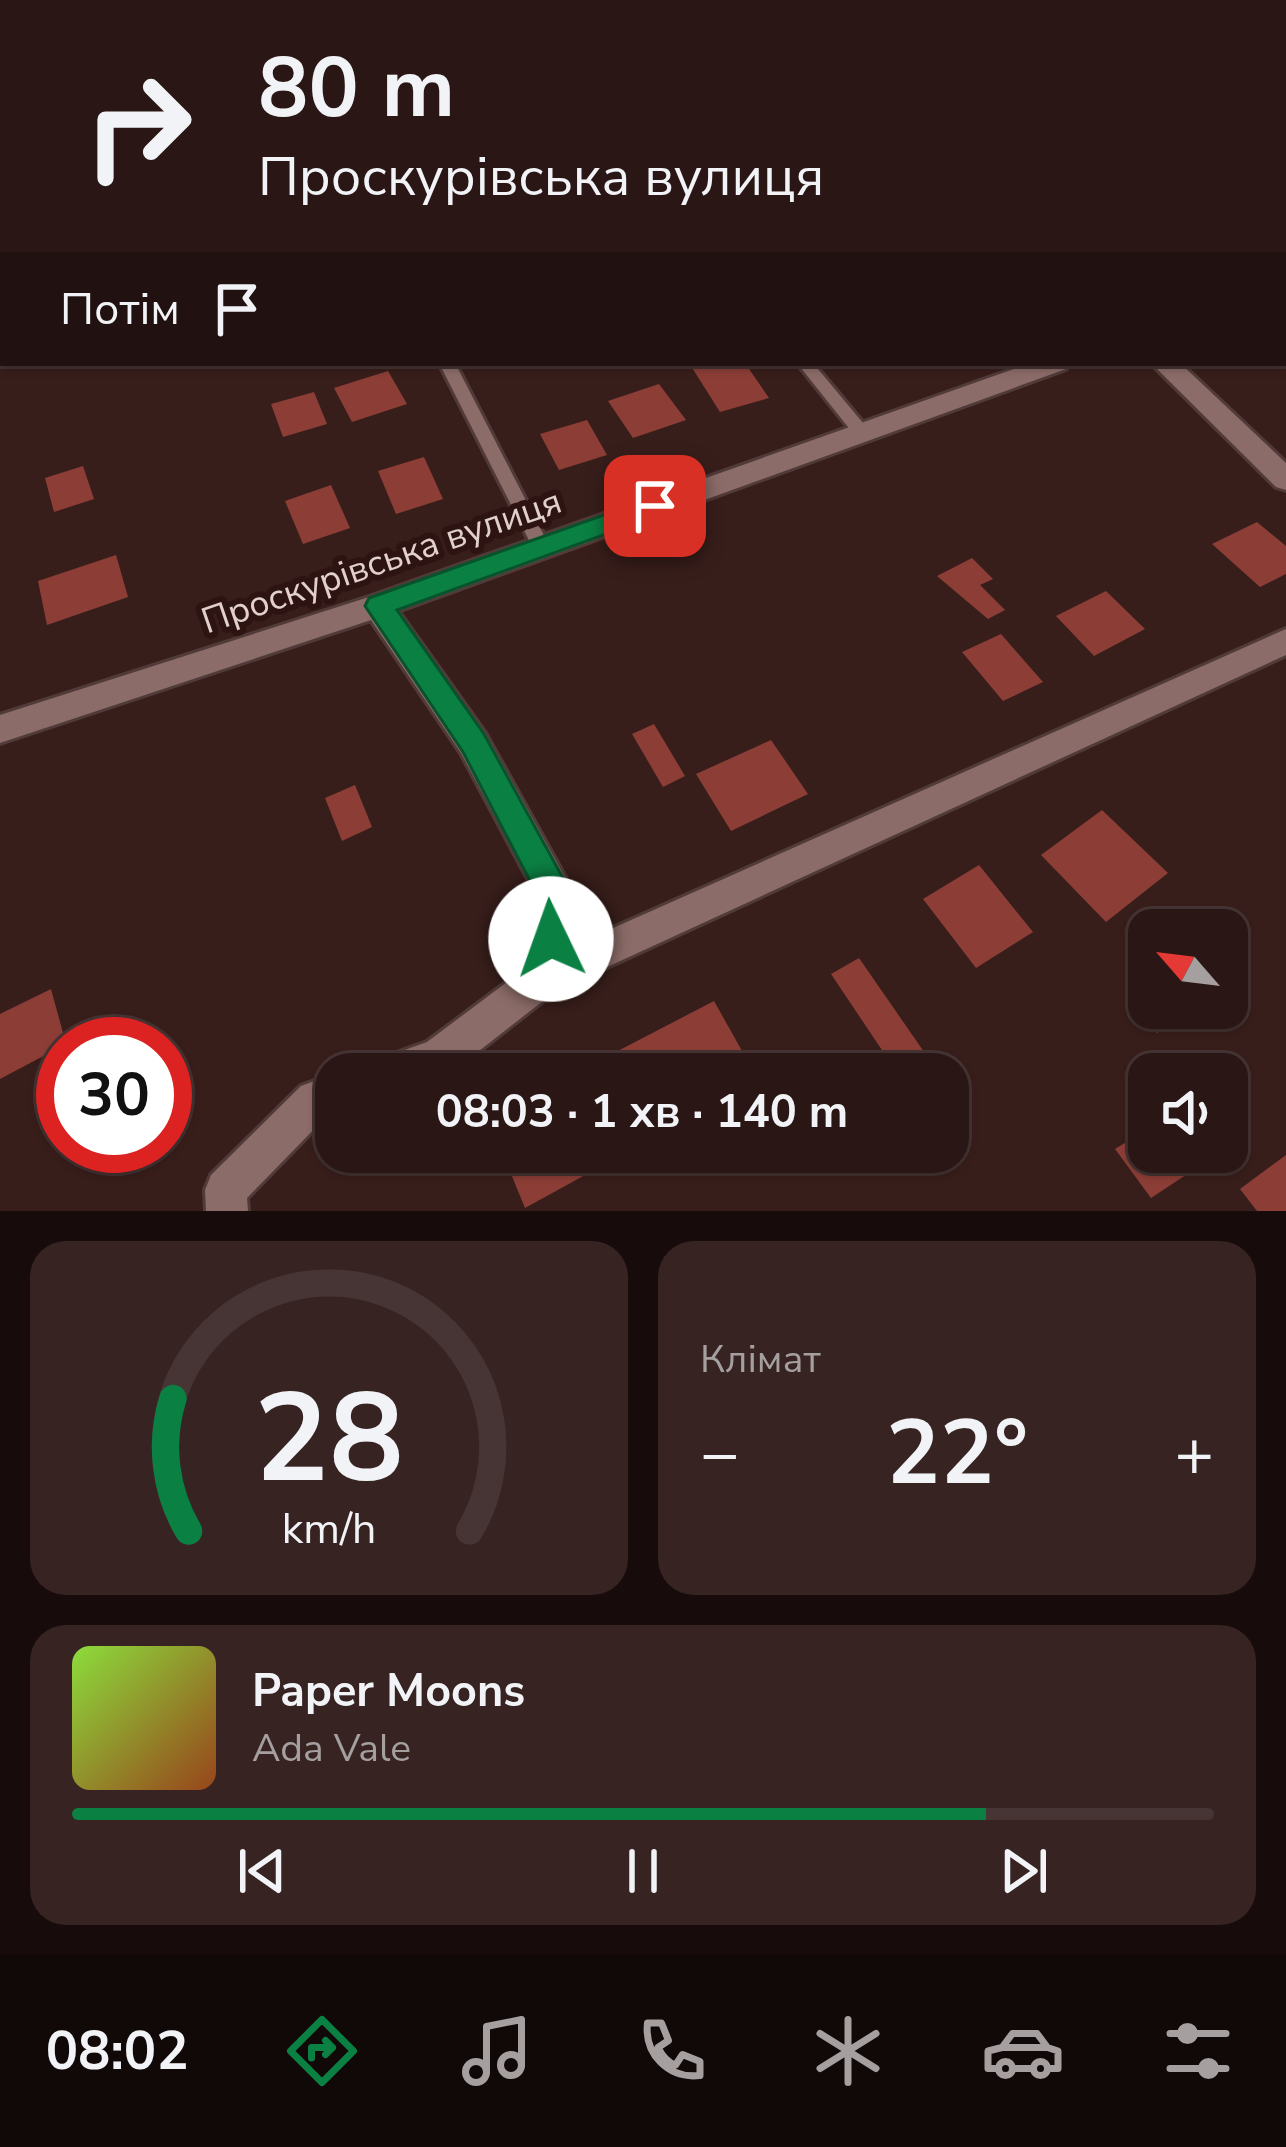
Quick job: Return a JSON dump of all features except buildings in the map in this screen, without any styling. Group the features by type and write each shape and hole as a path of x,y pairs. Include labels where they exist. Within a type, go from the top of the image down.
{"street":[{"name":"Проскурівська вулиця","path":"0,729 378,606 1049,366"},
{"path":"1167,366 1286,480"},
{"path":"378,606 473,743 558,900 544,977"},
{"path":"445,1053 544,977 1286,641"},
{"path":"227,1211 226,1190 315,1100"}],"lane":[{"path":"449,366 541,547"},
{"path":"807,366 862,433"}],"route":[{"path":"551,939 558,900 473,743 378,606 655,506"}]}
